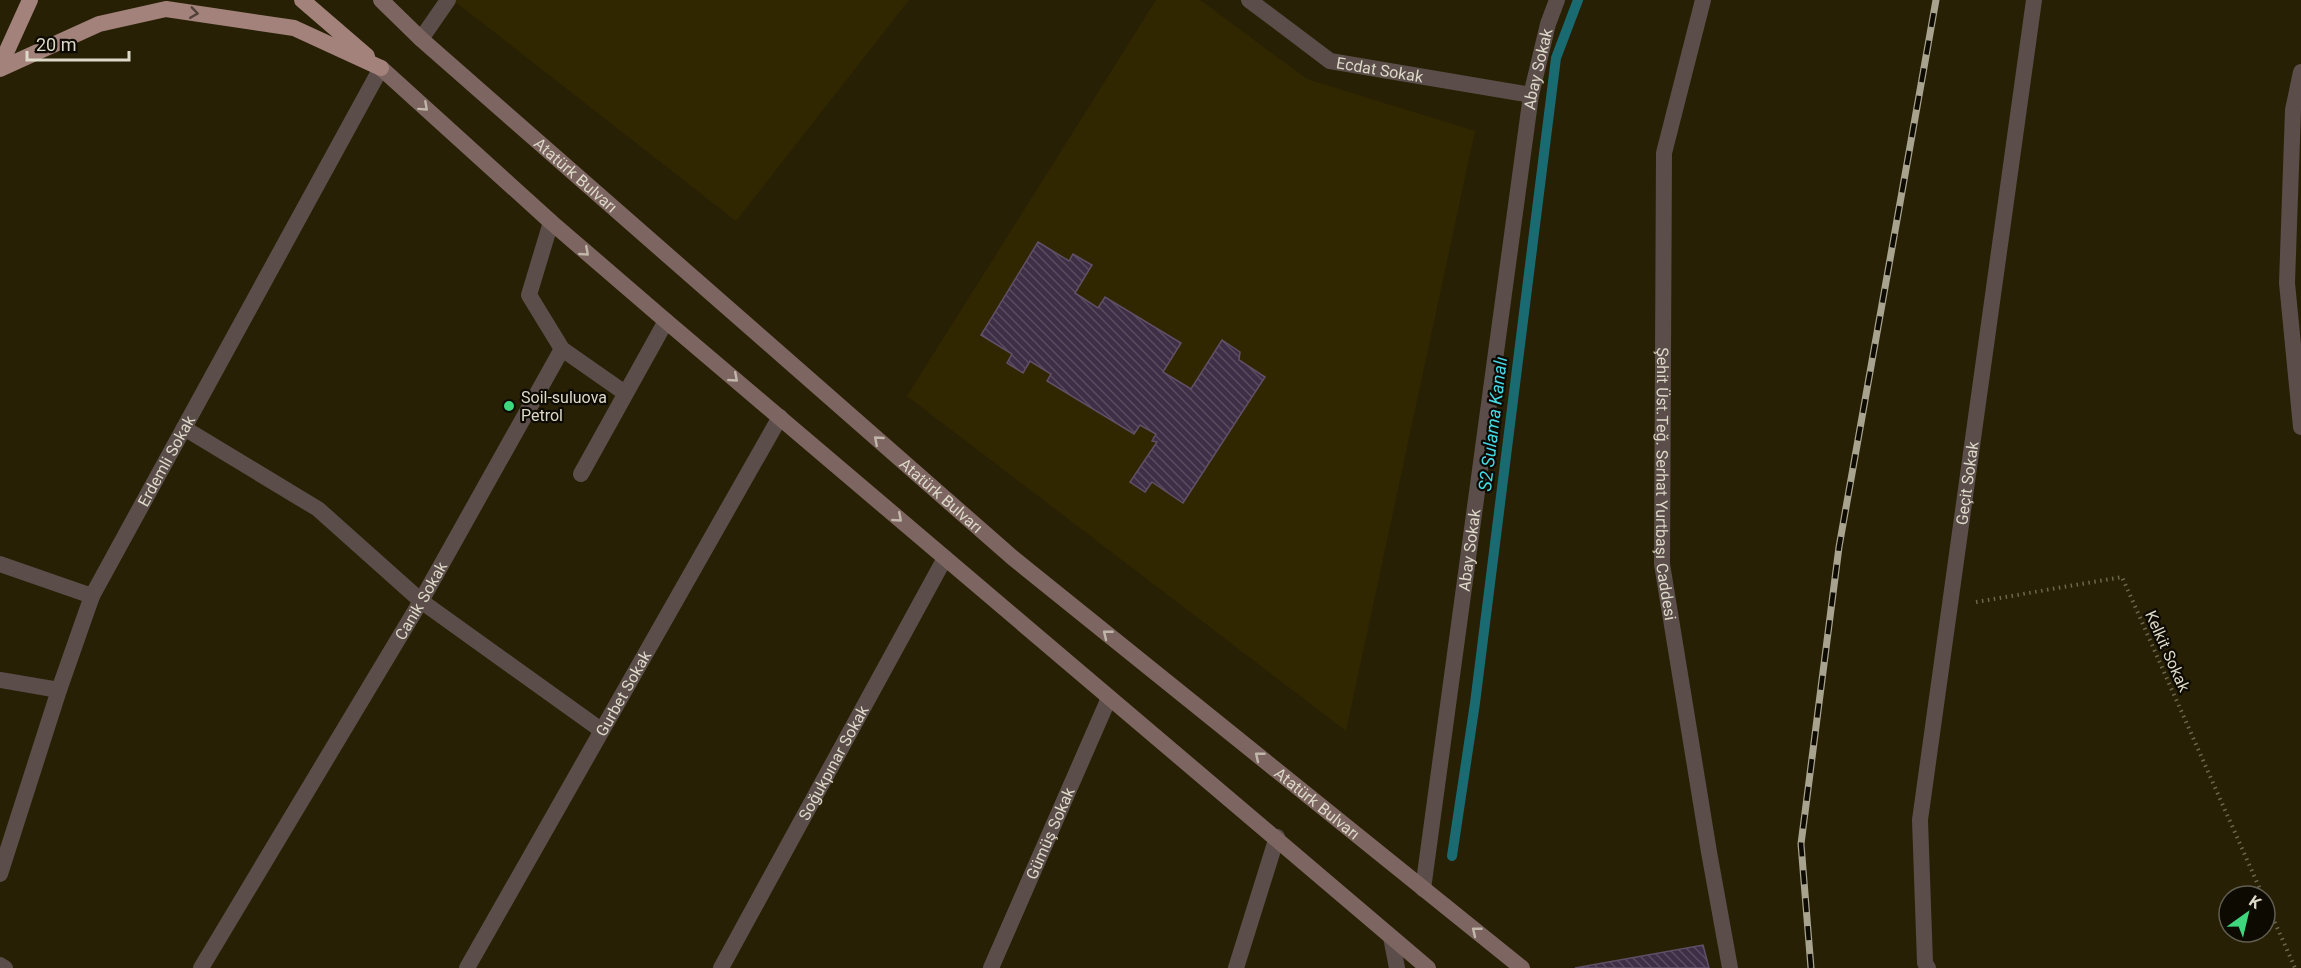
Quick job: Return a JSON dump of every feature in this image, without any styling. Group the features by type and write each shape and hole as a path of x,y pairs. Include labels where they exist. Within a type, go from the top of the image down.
{"highway":[{"path":"0,67 30,0"},
{"path":"302,0 381,68"},
{"path":"0,67 99,24 166,9 294,28 381,68"}],"main road":[{"name":"Atatürk Bulvarı","path":"381,0 421,39 1013,558 1522,968"},
{"path":"381,68 551,222 666,321 1428,968"}],"street":[{"path":"421,39 448,0"},
{"name":"Ecdat Sokak","path":"1249,0 1330,61 1531,95"},
{"name":"Abay Sokak","path":"1423,889 1531,95 1548,24 1557,0"},
{"name":"Şehit Üst.Teğ. Serhat Yurtbaşı Caddesi","path":"1703,0 1664,153 1662,564 1730,968"},
{"name":"Geçit Sokak","path":"1928,968 1925,963 1920,820 2034,0"},
{"name":"Erdemli Sokak","path":"0,874 92,596 381,68"},
{"path":"2301,72 2293,110 2286,283 2301,427"},
{"path":"551,222 530,295 562,349 625,393"},
{"path":"581,474 666,321"},
{"name":"Canik Sokak","path":"201,968 421,601 562,349"},
{"name":"Gurbet Sokak","path":"467,968 780,417"},
{"path":"184,428 318,509 421,601 601,730"},
{"name":"Soğukpınar Sokak","path":"721,968 945,558"},
{"path":"0,564 92,596"},
{"path":"0,680 59,690"},
{"name":"Gümüş Sokak","path":"991,968 1109,698"},
{"path":"1236,968 1276,837"},
{"path":"1391,937 1397,968"},
{"path":"0,965 5,968"}],"path":[{"name":"Kelkit Sokak","path":"1949,607 2122,577 2258,884"},
{"name":"Kelkit Sokak","path":"2277,927 2295,968"}],"shaded area":[{"path":"453,0 909,0 736,221"},
{"path":"1156,0 1200,0 1307,79 1475,131 1346,731 907,396"}],"building":[{"path":"1038,242 1069,261 1073,254 1092,265 1075,293 1098,308 1105,297 1181,343 1163,372 1191,389 1222,340 1240,352 1239,360 1265,377 1183,503 1152,482 1145,492 1130,482 1157,442 1152,441 1156,434 1140,425 1134,434 1047,381 1051,374 1030,361 1023,373 1007,363 1012,354 981,335"},
{"path":"1703,945 1709,968 1575,968"}],"waterway":[{"name":"S2 Sulama Kanalı","path":"1452,856 1475,703 1556,58 1578,0"}],"railway":[{"path":"1811,968 1801,844 1839,547 1936,0"}],"place":[{"name":"Soil-suluova Petrol","path":"509,406"}]}
